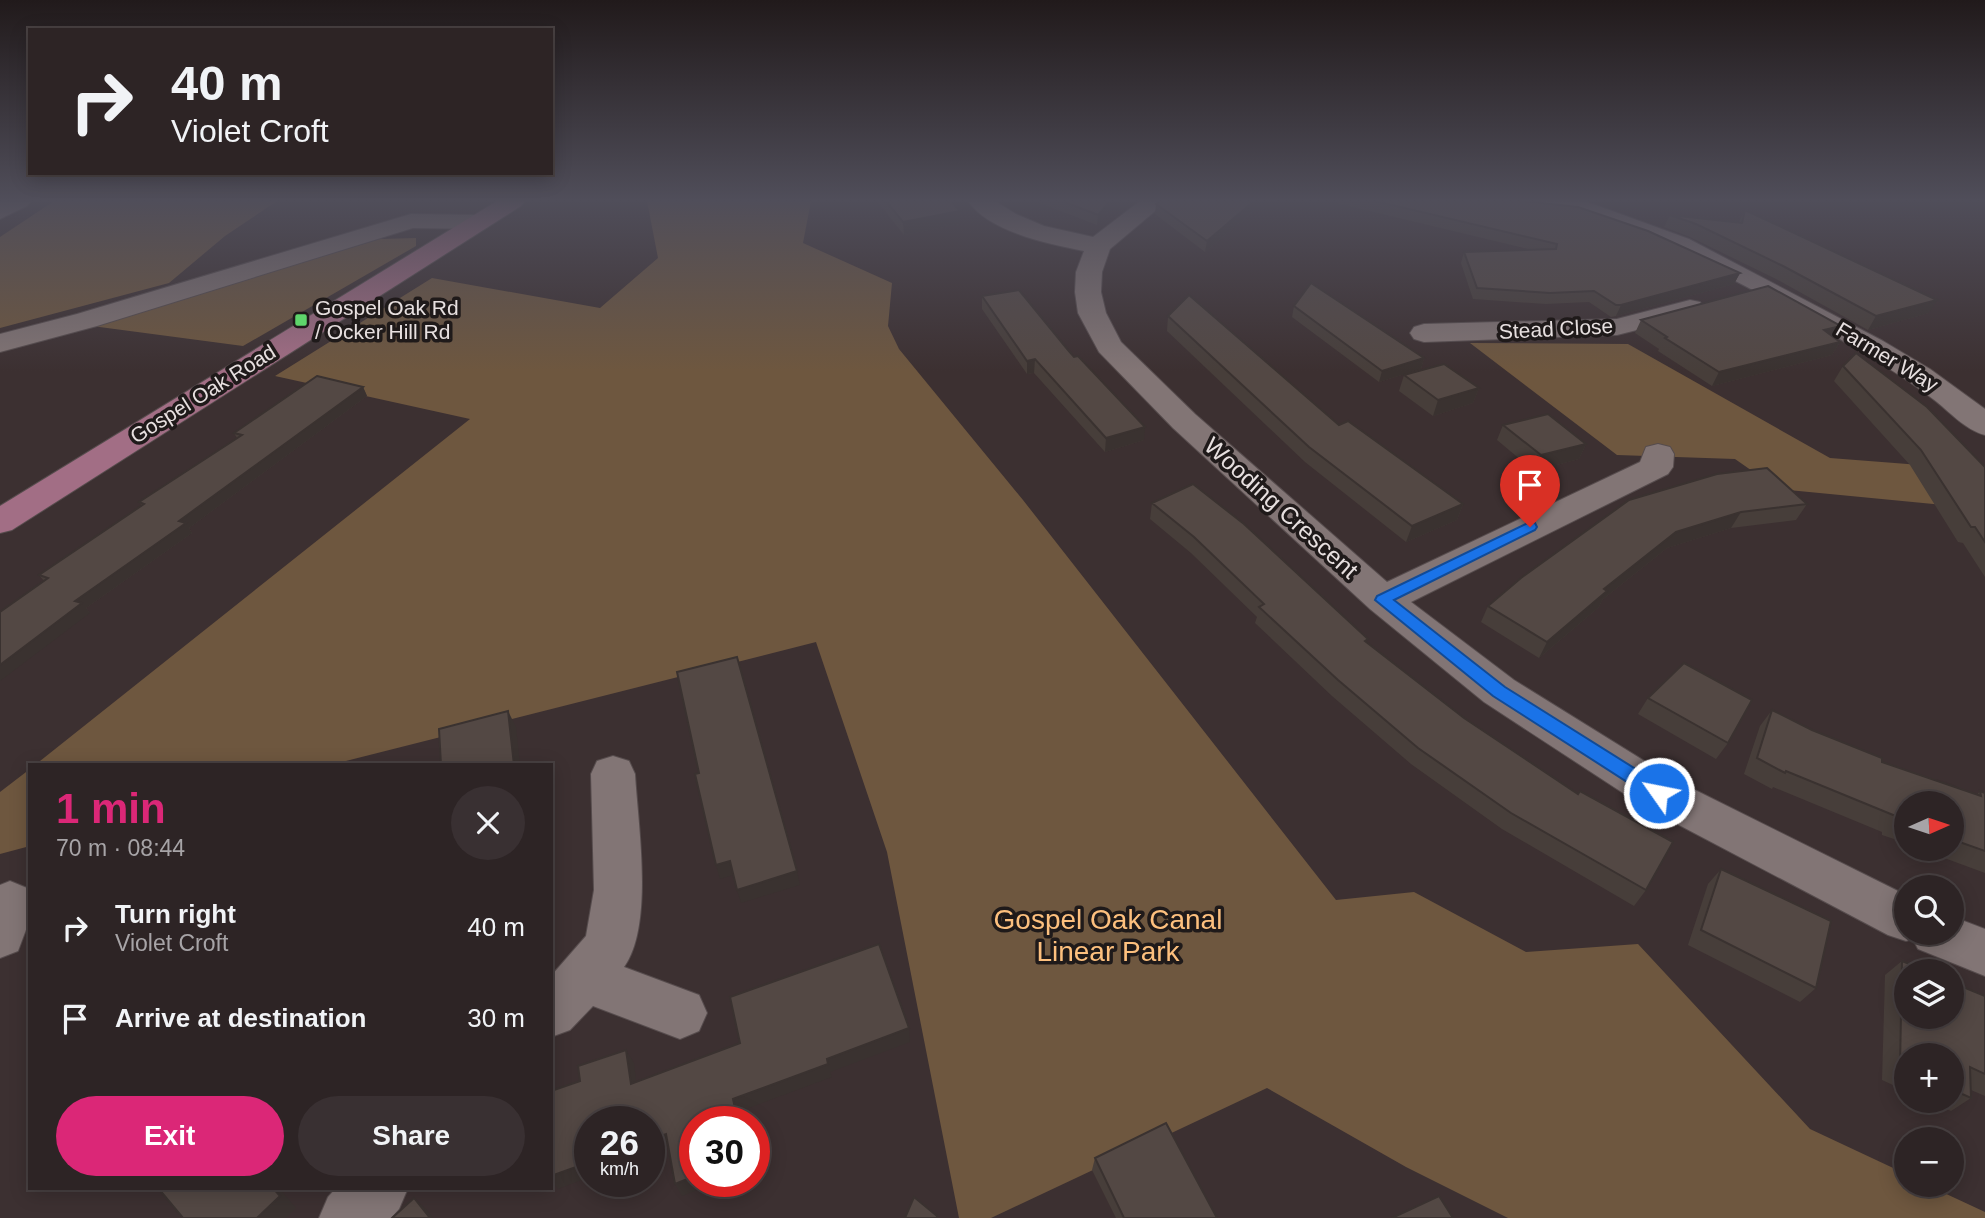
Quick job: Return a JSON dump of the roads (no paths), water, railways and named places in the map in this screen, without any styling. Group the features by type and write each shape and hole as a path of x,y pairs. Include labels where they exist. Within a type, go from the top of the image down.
{"main road":[{"name":"Gospel Oak Road","path":"0,522 422,258"}],"street":[{"path":"0,343 87,320 290,258"},
{"name":"Wooding Crescent","path":"1094,258 1089,272 1088,292 1092,313 1109,346 1227,461 1382,600 1499,691 1659,793 1894,913"},
{"name":"Farmer Way","path":"1707,258 1896,359 1958,401 1985,425"},
{"name":"Stead Close","path":"1424,334 1617,327 1766,288"},
{"path":"1382,600 1656,467 1658,454"},
{"path":"568,995 610,945 618,890 613,774"},
{"path":"1964,944 1985,953"},
{"path":"568,995 680,1013"},
{"path":"349,1218 376,1190"}],"place":[{"name":"Gospel Oak Rd / Ocker Hill Rd","path":"301,320"}],"park label":[{"name":"Gospel Oak Canal Linear Park","path":"1108,935"}]}
